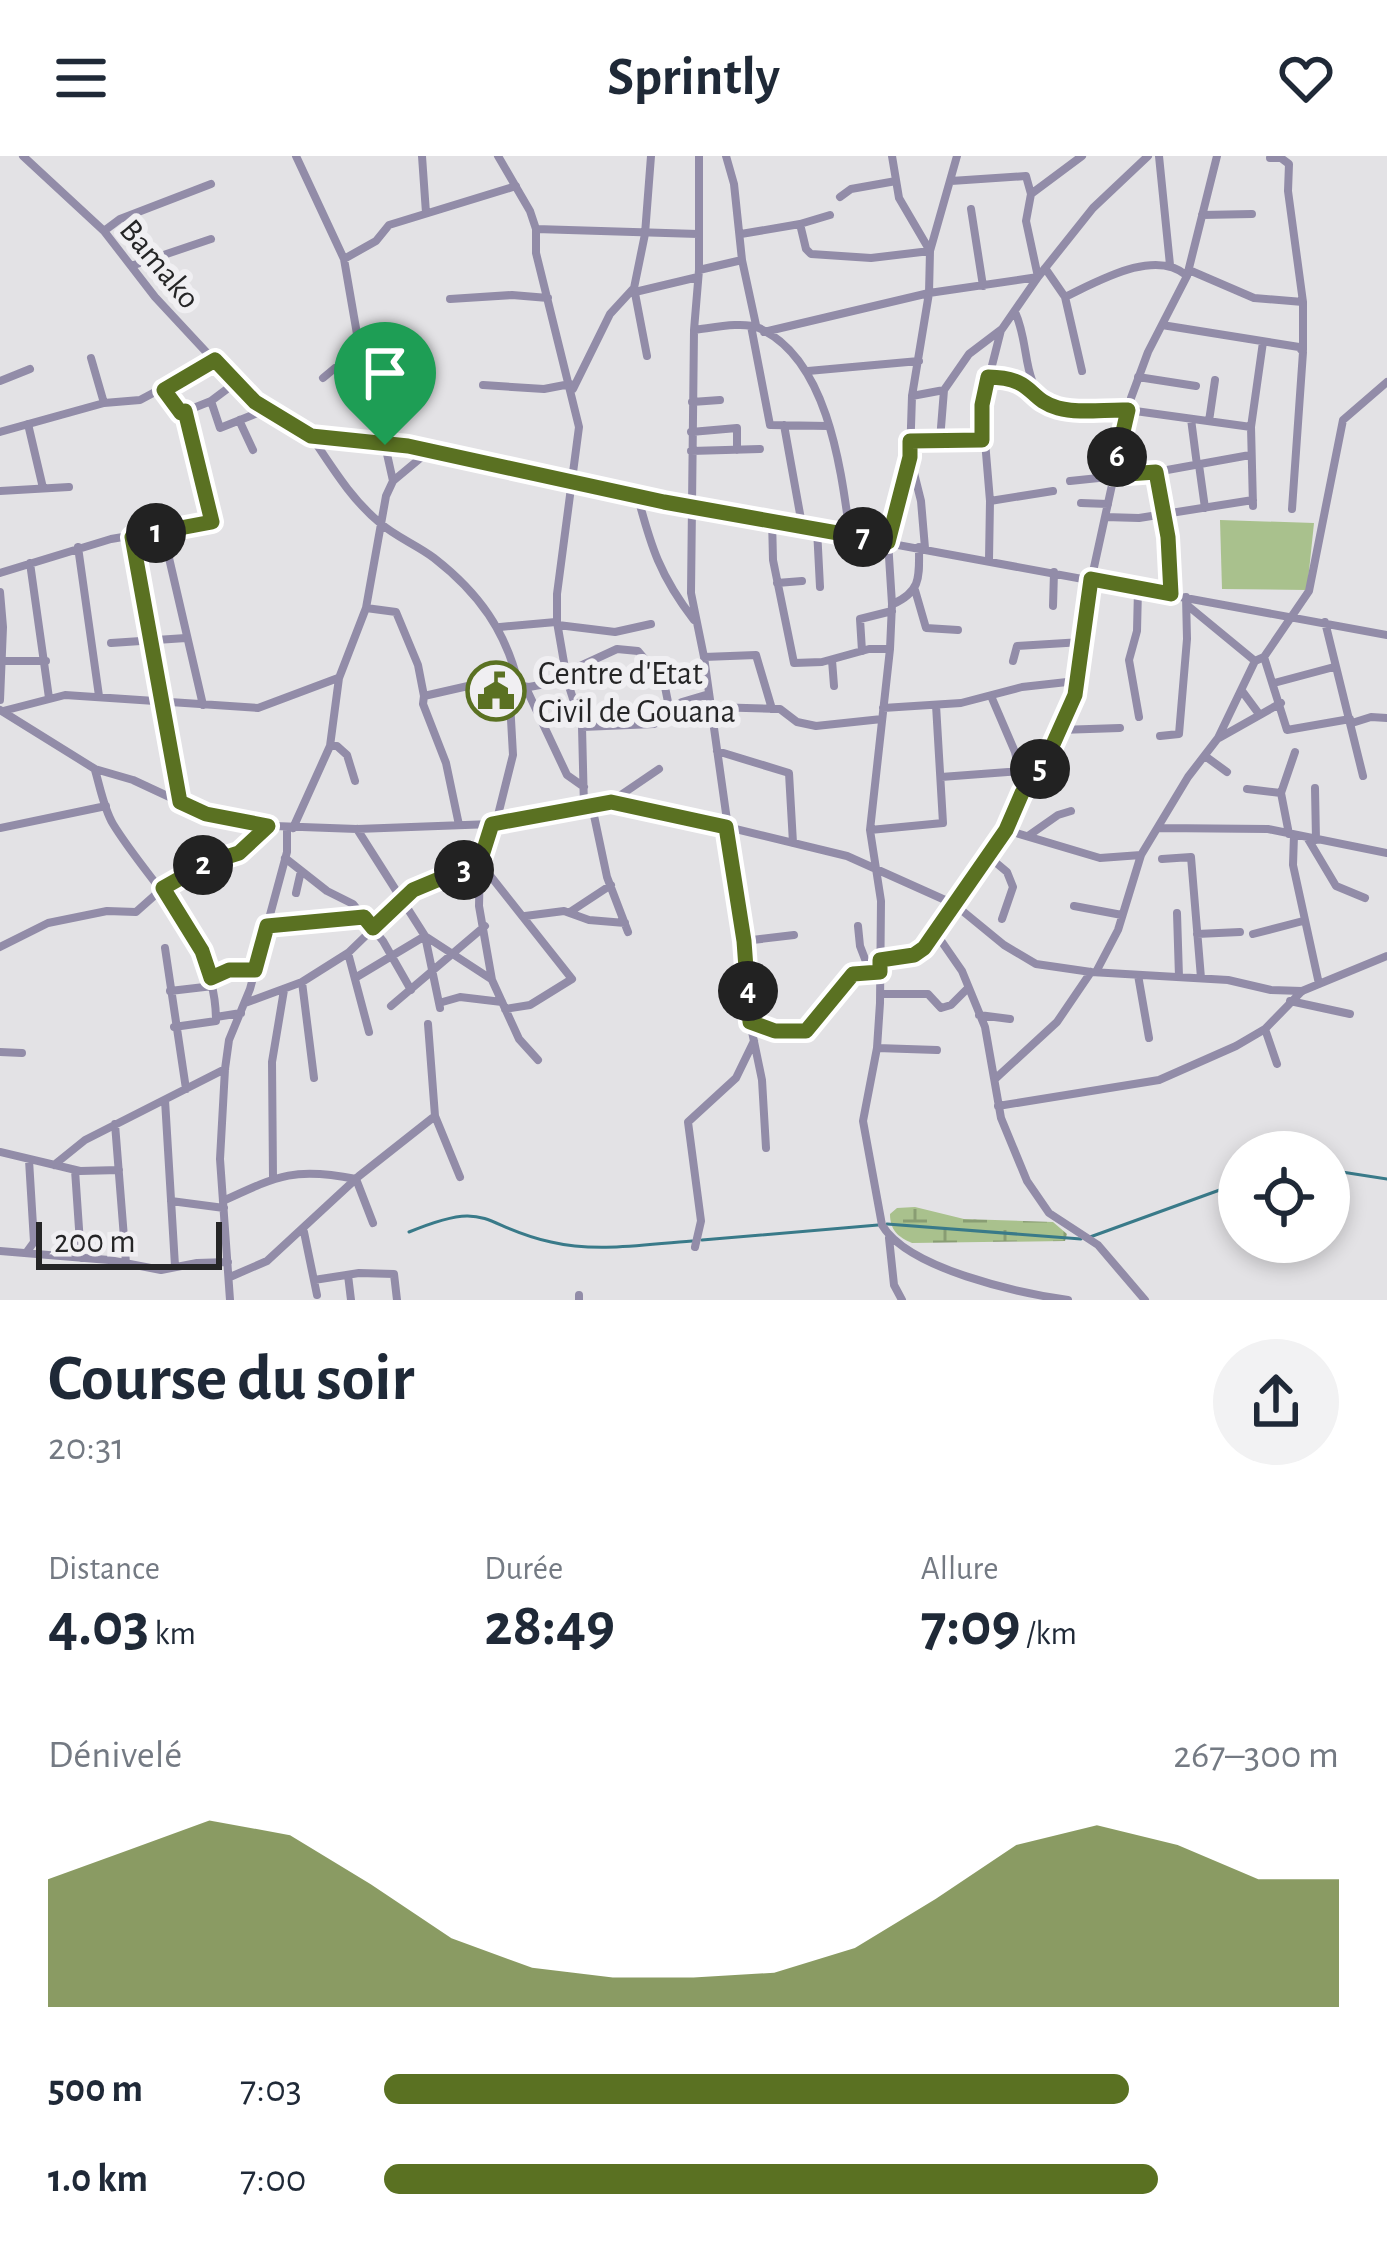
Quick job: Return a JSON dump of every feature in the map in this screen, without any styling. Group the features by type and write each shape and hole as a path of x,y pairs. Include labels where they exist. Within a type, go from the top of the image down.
{"street":[{"name":"Bamako","path":"23,156 104,231 235,383 266,410 311,436 429,451 690,505 1171,594 1186,601 1294,615 1387,634"},
{"path":"296,156 344,259 362,364"},
{"path":"422,156 426,213"},
{"path":"498,156 536,229 536,253 579,427 557,623 582,728 588,806 627,927 552,911 524,916"},
{"path":"647,356 634,290 645,234 651,156"},
{"path":"699,156 691,593 744,941 766,1148"},
{"path":"726,156 769,423 828,426"},
{"path":"892,156 899,197 930,251"},
{"path":"862,651 860,619 892,607 916,590 920,580 921,501 910,457 912,396 929,292 930,251 957,156"},
{"path":"1031,194 1082,156"},
{"path":"940,440 944,390 969,354 1002,329 1093,208 1148,156"},
{"path":"1159,156 1170,265"},
{"path":"880,960 919,953 1006,830 1059,730 1076,681 1091,579 1128,410 1138,377 1188,273 1217,156"},
{"path":"1270,158 1289,164 1288,191 1303,302 1292,509"},
{"path":"951,181 1026,176 1031,194 1026,221 1041,273 1065,297 1082,371"},
{"path":"839,197 851,189 896,181"},
{"path":"104,231 120,219 211,184"},
{"path":"344,259 376,241 389,225 515,186"},
{"path":"971,209 983,286"},
{"path":"1202,215 1252,214"},
{"path":"741,233 830,215"},
{"path":"800,224 811,254 871,258 930,251"},
{"path":"974,229 990,226"},
{"path":"536,229 698,234"},
{"path":"131,266 211,238"},
{"path":"571,387 610,314 634,290 742,260"},
{"path":"1065,297 1124,270 1170,265 1254,298 1303,302"},
{"path":"694,330 757,328 1041,273"},
{"path":"450,299 548,298"},
{"path":"1015,311 1026,339 1032,388"},
{"path":"1162,325 1299,347 1303,352"},
{"path":"757,328 808,371 841,468 850,535"},
{"path":"989,560 990,501 982,405 1002,329"},
{"path":"1106,518 1253,503 1251,427 1263,342"},
{"path":"91,358 104,403"},
{"path":"0,432 104,403 140,400 215,360"},
{"path":"230,1300 220,1159 229,1040 255,970 290,828 329,746 339,678 366,608 393,481 385,445 382,361 335,368 323,378"},
{"path":"808,371 920,361"},
{"path":"0,381 30,369"},
{"path":"988,377 1010,378 1065,410 1128,410 1251,427"},
{"path":"1138,377 1196,386"},
{"path":"1210,421 1215,380"},
{"path":"994,1080 1057,1022 1094,972 1122,915 1141,855 1218,738 1260,659 1309,591 1343,420 1387,382"},
{"path":"164,390 181,413 211,401 235,383"},
{"path":"482,385 571,387"},
{"path":"912,396 944,390"},
{"path":"692,402 720,400"},
{"path":"211,401 220,428 266,410"},
{"path":"0,573 78,547 212,522 185,411"},
{"path":"1191,418 1205,508"},
{"path":"239,420 253,449"},
{"path":"28,424 43,488"},
{"path":"784,425 802,525"},
{"path":"691,432 736,428 737,450"},
{"path":"311,436 349,493 381,524 435,559 476,598 510,649 518,686 567,775 584,787"},
{"path":"910,441 982,440"},
{"path":"691,451 760,449"},
{"path":"393,481 429,451"},
{"path":"1070,482 1250,455"},
{"path":"876,972 881,901 870,830 890,650 888,542 910,457"},
{"path":"1156,472 1168,537 1171,594"},
{"path":"0,491 69,487"},
{"path":"990,501 1053,491"},
{"path":"637,494 648,543 675,595 695,621"},
{"path":"1082,503 1108,504"},
{"path":"772,520 777,583 794,663 890,650"},
{"path":"818,529 820,586"},
{"path":"163,532 202,705"},
{"path":"132,537 180,802"},
{"path":"78,547 100,696"},
{"path":"30,563 49,698"},
{"path":"1053,606 1054,572"},
{"path":"777,583 802,581"},
{"path":"1138,588 1137,631 1129,660 1139,717"},
{"path":"916,590 926,628 958,630"},
{"path":"0,592 0,700"},
{"path":"1186,601 1260,659 1274,683 1288,731 1387,718"},
{"path":"1160,736 1179,734 1186,601"},
{"path":"366,608 396,612 418,665 423,704 455,793 459,825"},
{"path":"1325,622 1363,776"},
{"path":"498,627 557,623 615,632 651,623"},
{"path":"615,632 617,649"},
{"path":"111,643 186,638"},
{"path":"1013,661 1016,646 1082,642"},
{"path":"424,696 490,681 518,686 566,676 617,649 638,651 651,666 664,682 670,712"},
{"path":"704,657 756,655 772,709"},
{"path":"832,660 834,686"},
{"path":"3,661 46,661"},
{"path":"1274,683 1334,667"},
{"path":"2,710 49,698 100,696 258,708 339,678"},
{"path":"711,707 786,711 808,725 1076,681"},
{"path":"518,686 512,755 480,862 479,907 492,980 519,1039 538,1060"},
{"path":"1242,691 1259,714"},
{"path":"582,728 654,724 682,702 710,694"},
{"path":"991,696 1023,791"},
{"path":"1218,738 1281,703"},
{"path":"870,830 943,823 936,705"},
{"path":"2,710 95,769 134,780 219,818 290,828 494,824 611,802 848,856 954,904 1029,962 1302,991"},
{"path":"1059,730 1120,728"},
{"path":"329,746 347,754 355,781"},
{"path":"717,752 789,773 793,843"},
{"path":"1295,752 1281,794 1319,984"},
{"path":"1204,756 1227,772"},
{"path":"95,769 111,821 163,888 202,951 212,982 216,1021 174,1027"},
{"path":"611,802 659,769"},
{"path":"940,778 1020,771"},
{"path":"1315,788 1312,839 1336,886 1365,898"},
{"path":"1247,789 1281,794"},
{"path":"0,828 106,806"},
{"path":"1028,836 1058,815 1071,812"},
{"path":"0,947 48,923 107,911 131,914 163,888 207,863 239,853 268,826"},
{"path":"1157,828 1268,829 1387,853"},
{"path":"357,829 425,936 439,1006 460,998 530,1005 572,979 480,862"},
{"path":"1006,830 1100,858 1141,855"},
{"path":"988,856 1007,872 1013,887 1002,919"},
{"path":"1162,859 1191,856 1201,978"},
{"path":"285,858 327,891 353,904 411,990"},
{"path":"216,1017 302,982 348,953 404,897 480,862"},
{"path":"296,893 302,871"},
{"path":"570,913 610,885"},
{"path":"1074,906 1122,915"},
{"path":"1177,913 1179,977"},
{"path":"267,926 364,917"},
{"path":"1253,934 1304,921"},
{"path":"391,1006 485,926"},
{"path":"858,926 860,946 876,972 880,994 878,1048 862,1121 894,1285 902,1300"},
{"path":"935,932 979,1015 998,1106 1027,1181 1049,1213 1098,1245 1145,1300"},
{"path":"1197,934 1240,932"},
{"path":"744,941 794,935"},
{"path":"425,936 492,980"},
{"path":"355,978 425,936"},
{"path":"165,948 186,1089"},
{"path":"348,953 369,1032"},
{"path":"998,1106 1159,1079 1264,1029 1302,991 1387,956"},
{"path":"170,991 212,982 229,970 255,970"},
{"path":"750,1022 775,1031 806,1031 849,978 876,972"},
{"path":"1138,975 1149,1038"},
{"path":"302,982 314,1078"},
{"path":"880,994 928,994 941,1008 968,988"},
{"path":"273,1178 272,1062 284,989"},
{"path":"1291,1001 1350,1014"},
{"path":"979,1015 1010,1019"},
{"path":"428,1024 435,1116 460,1178"},
{"path":"1264,1029 1276,1064"},
{"path":"695,1247 701,1221 688,1122 736,1078 754,1040"},
{"path":"878,1048 937,1050"},
{"path":"0,1052 22,1052"},
{"path":"54,1165 85,1140 225,1069"},
{"path":"165,1100 175,1266"},
{"path":"230,1277 267,1261 356,1179 435,1116"},
{"path":"116,1124 126,1263"},
{"path":"0,1152 75,1170 119,1170"},
{"path":"26,1254 34,1242 29,1160"},
{"path":"75,1170 81,1258"},
{"path":"171,1201 224,1205 273,1178 314,1171 356,1179"},
{"path":"356,1179 374,1223"},
{"path":"304,1231 317,1295"},
{"path":"888,1236 922,1260 1068,1300"},
{"path":"0,1252 161,1270 228,1262"},
{"path":"314,1280 394,1274 397,1300"},
{"path":"348,1275 351,1300"},
{"path":"1011,1287 1012,1300"}],"green space":[{"path":"1220,520 1314,523 1307,590 1222,589"},
{"path":"915,1207 964,1219 1053,1222 1067,1234 1065,1241 912,1243 896,1232 890,1214 897,1208"}],"waterway":[{"path":"1350,1173 1387,1179"},
{"path":"1090,1237 1218,1191"},
{"path":"409,1232 471,1216 568,1245 622,1247 692,1241"},
{"path":"887,1224 1081,1239"},
{"path":"702,1240 878,1225"}],"place":[{"name":"Centre d'Etat Civil de Gouana","path":"496,691"}],"route":[{"path":"215,360 255,402 289,426 311,436 385,445 888,542 910,441 982,440 988,377 1010,378 1065,410 1128,410 1113,475 1156,472 1168,537 1171,594 1091,579 1075,695 1006,830 924,948 914,955 880,960 880,972 853,974 806,1031 775,1031 750,1022 744,941 726,827 611,802 492,824 480,862 413,890 373,928 364,917 267,926 255,970 229,970 211,978 202,951 163,888 207,863 239,853 268,826 206,814 180,802 132,537 212,522 185,411 181,413 164,390 215,360"}]}
